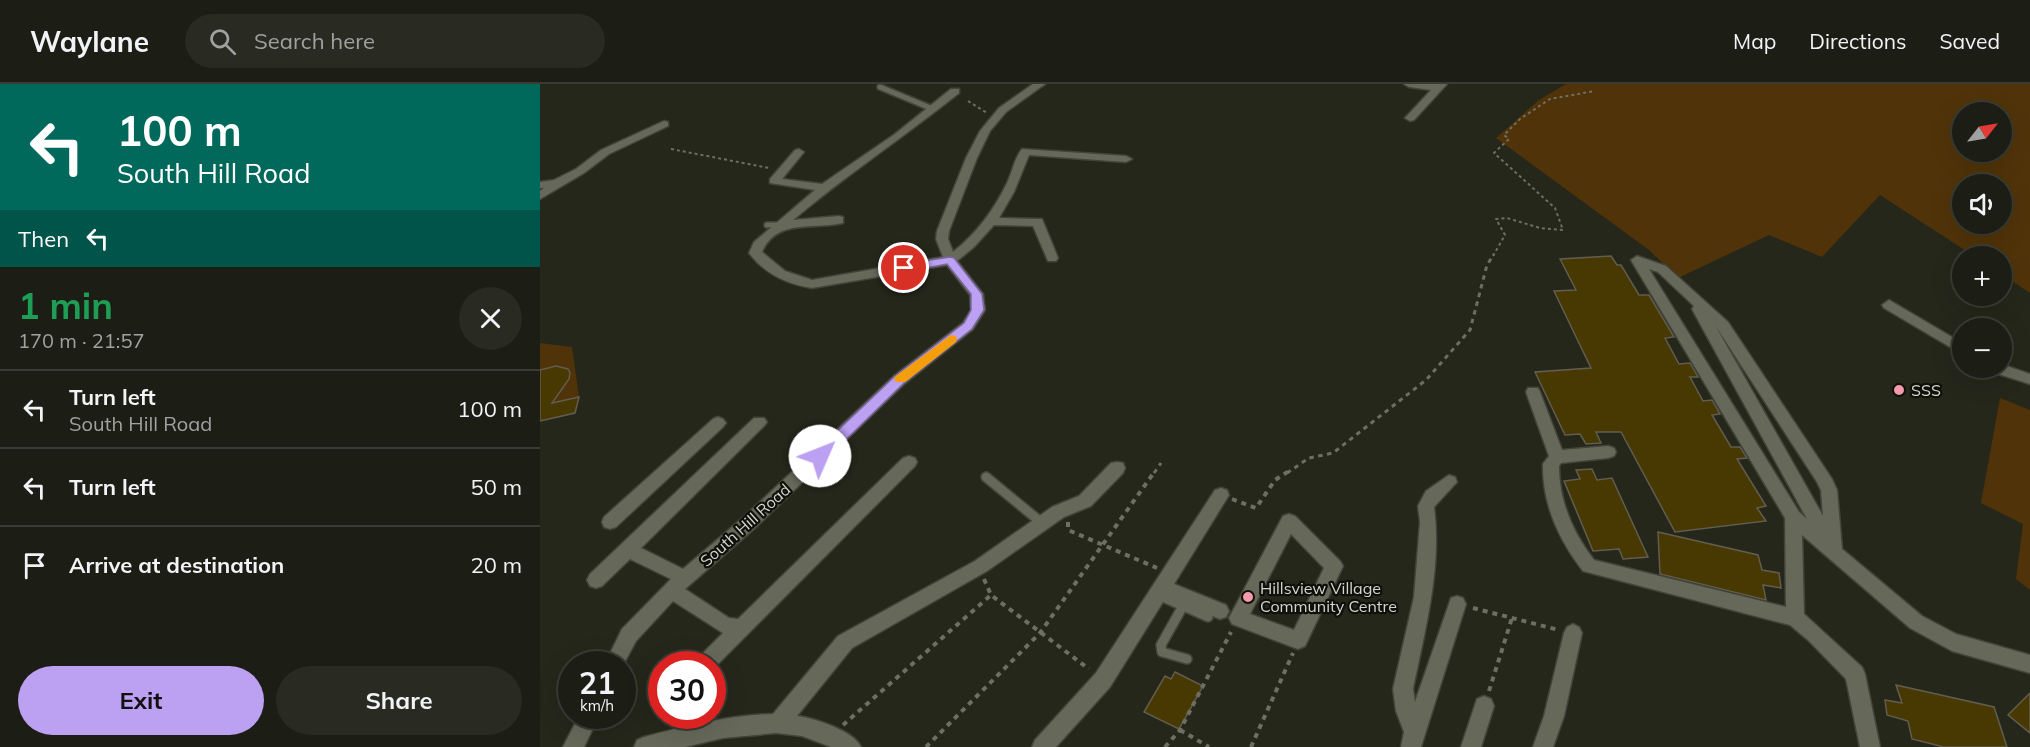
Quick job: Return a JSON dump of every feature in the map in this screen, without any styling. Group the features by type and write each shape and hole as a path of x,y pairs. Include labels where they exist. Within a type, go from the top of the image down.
{"street":[{"name":"South Hill Road","path":"621,651 629,635 671,591 795,480 899,380 968,326 978,310 976,294 950,260 942,239 943,231 977,148 990,123 1040,84"},
{"path":"1408,84 1440,86"},
{"path":"1410,118 1440,86"},
{"path":"955,91 899,136 825,188 760,242 755,253 771,269 790,280 812,284 950,260 966,248 989,221 1015,180 1026,151 1126,159"},
{"path":"540,185 555,184 580,171 604,152 664,124"},
{"path":"799,152 774,181 825,188"},
{"path":"540,196 554,188 555,184"},
{"path":"780,225 839,220"},
{"path":"989,221 1038,222 1052,258"},
{"path":"1834,552 1828,490 1824,479 1724,325 1662,269 1637,260 1793,517 1834,552 1916,622 1952,642 2030,664"},
{"path":"1692,296 1834,552"},
{"path":"1889,305 1952,343"},
{"path":"2012,373 2030,379"},
{"path":"1533,392 1557,457"},
{"path":"596,580 759,422"},
{"path":"610,522 718,423"},
{"path":"1608,452 1557,457 1551,464 1552,485 1573,542 1589,566 1795,618 1815,634 1855,675 1870,747"},
{"path":"717,651 909,462"},
{"path":"779,723 845,642 981,566 1042,523 1063,515 1085,501 1117,468"},
{"path":"1415,742 1406,711 1403,689 1405,669 1423,597 1428,522 1426,506 1432,496 1449,482"},
{"path":"650,487 677,500"},
{"path":"1042,747 1103,680 1221,495"},
{"path":"1793,517 1795,618"},
{"path":"1289,521 1334,566 1298,640 1238,618 1289,521"},
{"path":"627,549 685,578"},
{"path":"1162,585 1214,614"},
{"path":"671,591 726,626 739,628"},
{"path":"1415,742 1457,604"},
{"path":"1543,747 1554,716 1573,633"},
{"path":"1471,747 1484,706"},
{"path":"644,747 672,744 729,727 779,723 808,726 833,734 851,747"},
{"path":"573,747 582,729"}],"lane":[{"path":"880,87 933,109"},
{"path":"767,225 780,225"},
{"path":"986,477 1042,523"},
{"path":"1162,585 1183,606 1214,614"},
{"path":"1183,606 1161,645 1162,652 1186,659"}],"path":[{"path":"1221,495 1256,508 1275,480 1309,458 1333,453 1426,380 1470,330 1487,265 1505,235 1496,219 1507,218 1540,228 1563,230 1555,208 1494,153 1509,139 1504,135 1520,119 1550,99 1595,91"},
{"path":"968,101 988,114"},
{"path":"671,149 783,171"},
{"path":"926,747 1040,633 1161,463"},
{"path":"1063,515 1068,530 1102,546 1162,585"},
{"path":"833,734 991,595 1103,680"},
{"path":"1457,604 1573,633"},
{"path":"1165,747 1180,730 1238,618"},
{"path":"1484,706 1512,618"},
{"path":"1251,747 1298,640"},
{"path":"1180,730 1209,747"}],"shaded area":[{"path":"1566,84 2030,84 2030,293 2012,281 2012,246 1959,246 1880,195 1822,257 1769,235 1678,278 1649,250 1496,138 1539,100"},
{"path":"540,343 572,347 579,397 540,405"},
{"path":"2000,398 2030,410 2030,590 2016,579 2023,524 1981,503"}],"building":[{"path":"1611,256 1617,265 1621,265 1639,295 1649,295 1674,337 1665,338 1679,364 1690,363 1698,377 1690,377 1703,401 1712,400 1720,414 1712,415 1731,447 1740,447 1747,458 1737,459 1766,506 1757,508 1766,521 1675,532 1621,432 1596,432 1601,443 1586,444 1580,434 1565,435 1535,372 1591,368 1554,291 1576,290 1560,259"},
{"path":"556,366 568,369 570,373 569,379 552,403 579,397 575,413 540,421 540,370"},
{"path":"1592,469 1597,480 1612,478 1648,557 1623,559 1619,549 1593,551 1564,481 1580,479 1576,470"},
{"path":"1658,532 1758,555 1762,570 1779,573 1781,588 1763,585 1766,600 1660,574"},
{"path":"1175,672 1203,686 1179,729 1144,712 1165,676 1171,679"},
{"path":"1896,685 1994,707 2007,747 1944,747 1912,739 1908,721 1887,715 1885,700 1902,703"},
{"path":"2030,693 2030,733 2008,715"}],"slow traffic":[{"path":"900,379 951,339"}],"place":[{"name":"SSS","path":"1899,390"},
{"name":"Hillsview Village Community Centre","path":"1248,597"}],"route":[{"path":"820,456 899,380 968,326 978,310 976,294 950,260 904,268"}]}
